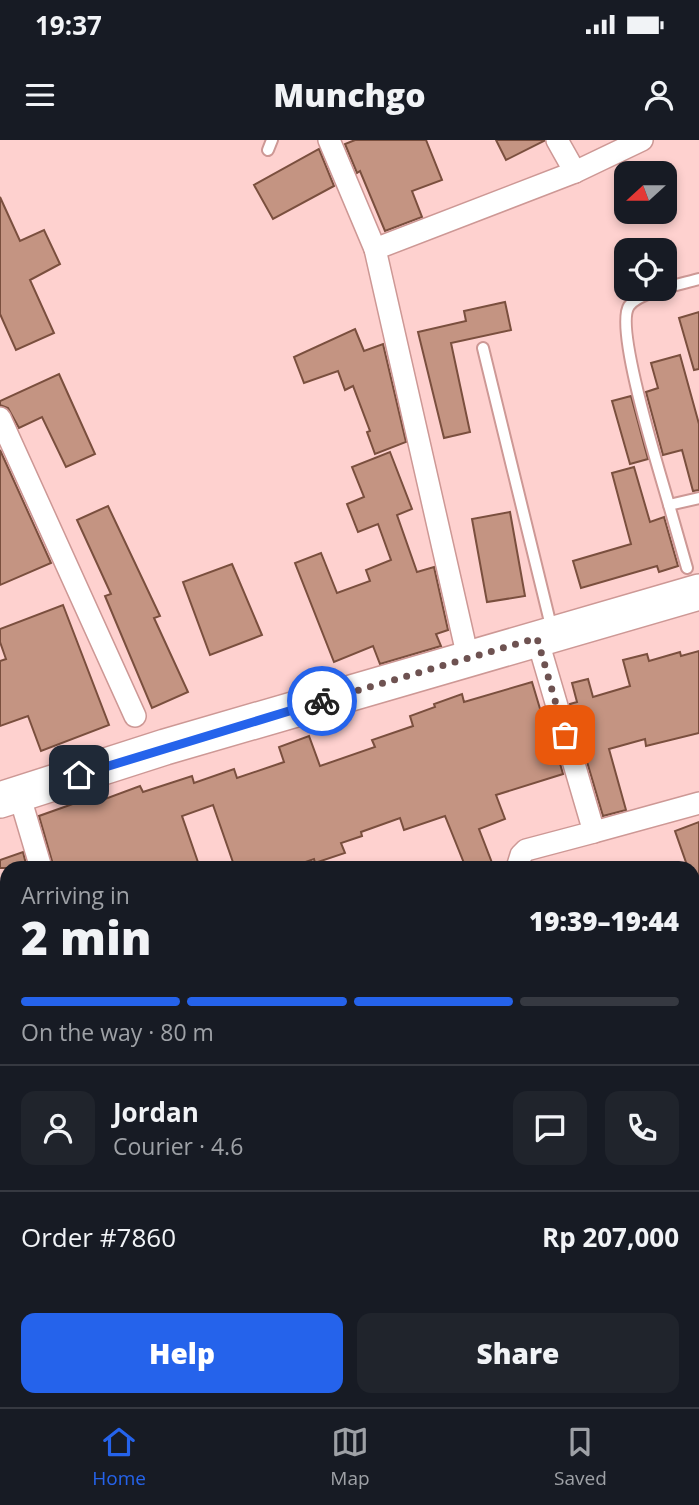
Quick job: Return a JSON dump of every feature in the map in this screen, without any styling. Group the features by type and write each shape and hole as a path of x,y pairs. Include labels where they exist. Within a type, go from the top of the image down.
{"main road":[{"path":"5,798 141,731 468,658 545,636 694,584"}],"street":[{"path":"329,140 375,249 468,658"},
{"path":"557,140 575,172"},
{"path":"375,249 575,172 642,140"},
{"path":"0,418 141,731"},
{"path":"545,636 594,832"},
{"path":"5,798 37,861"},
{"path":"519,861 526,850 699,803"}],"lane":[{"path":"694,584 669,505 628,350 624,317 628,308 641,297 699,279"},
{"path":"483,348 545,636"},
{"path":"669,505 699,498"}],"building":[{"path":"355,140 426,140 442,180 412,191 422,217 385,231 360,171 357,173 345,144"},
{"path":"496,140 544,140 544,141 506,160"},
{"path":"319,149 334,186 273,219 254,185"},
{"path":"0,197 20,241 44,230 60,264 30,280 54,333 16,350 0,314"},
{"path":"505,302 511,330 451,343 470,432 444,438 418,332 466,321 464,311"},
{"path":"699,312 699,369 694,370 679,318"},
{"path":"355,329 364,351 383,344 406,442 375,454 367,432 370,431 353,386 345,390 338,371 304,383 294,357"},
{"path":"680,355 699,424 699,490 693,491 682,450 663,455 646,392 658,388 651,363"},
{"path":"59,374 95,454 66,467 42,417 19,428 8,408 0,405 0,401"},
{"path":"631,396 648,459 630,464 612,401"},
{"path":"0,450 51,563 0,585"},
{"path":"390,452 412,509 397,515 417,572 434,567 448,630 436,634 441,646 380,664 373,646 334,662 295,563 321,553 337,593 370,581 366,570 391,560 378,524 358,532 347,504 364,497 352,467"},
{"path":"634,467 650,522 664,517 678,566 659,572 657,566 581,588 573,561 631,544 612,473"},
{"path":"108,506 160,616 154,618 188,692 152,708 105,596 111,594 77,520"},
{"path":"510,512 525,596 487,602 472,519"},
{"path":"232,564 262,635 210,655 183,582"},
{"path":"63,605 109,725 41,751 28,716 0,726 0,661 6,659 0,642 0,629"},
{"path":"699,651 699,733 646,746 645,739 609,749 626,810 603,816 570,704 577,702 572,683 588,679 593,697 630,686 623,660 647,654 649,661 680,652 681,656"},
{"path":"532,682 541,712 545,711 563,774 496,795 505,819 479,829 491,861 463,861 445,816 404,830 400,818 361,832 362,836 341,843 345,853 321,861 233,861 213,805 182,816 198,861 52,861 39,816 95,796 97,802 140,786 143,792 192,776 194,783 234,769 237,778 284,762 279,747 309,736 320,766 375,747 372,740 413,726 410,716 435,707 434,704 462,694 464,702"},
{"path":"699,822 699,861 686,861 675,831"},
{"path":"23,852 25,861 0,861"}],"way so far":[{"path":"322,701 537,638 565,735"}],"route":[{"path":"79,775 322,701"}]}
